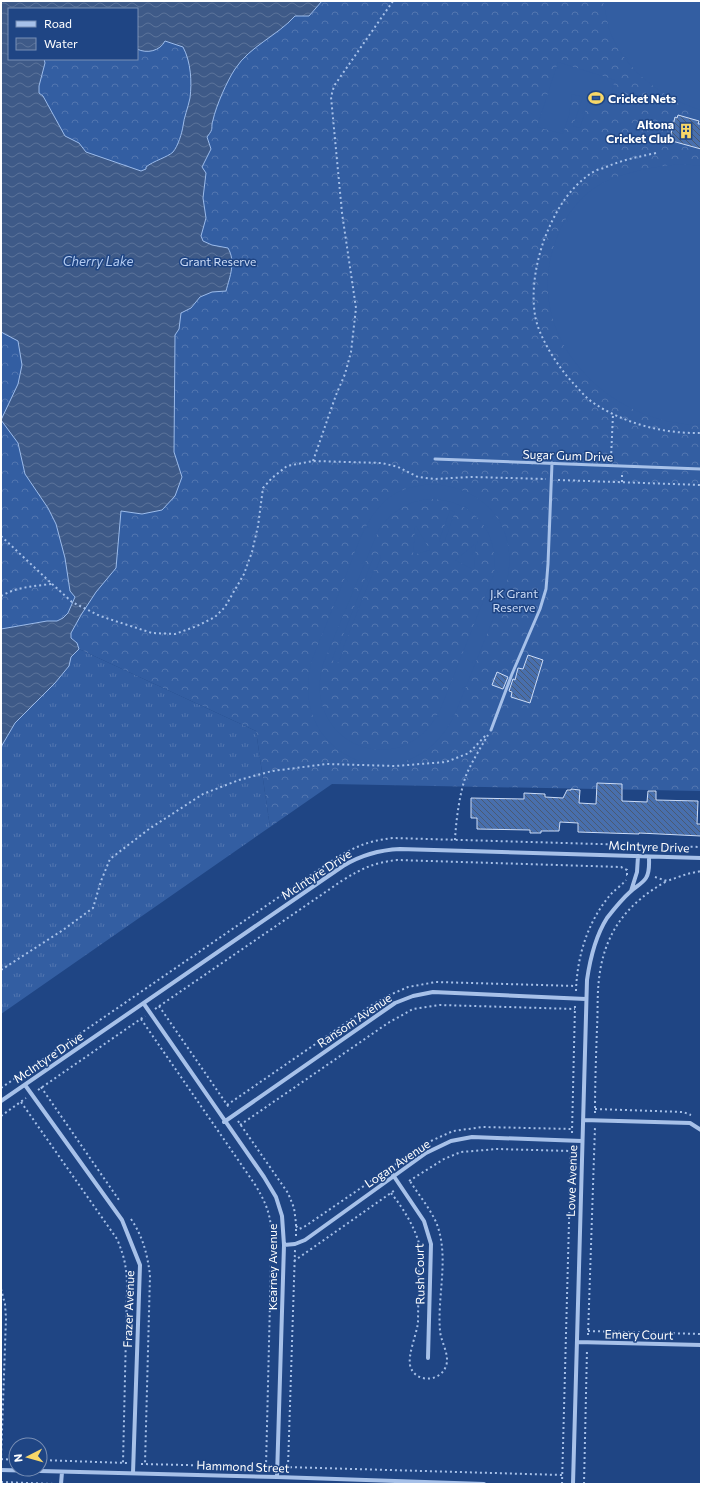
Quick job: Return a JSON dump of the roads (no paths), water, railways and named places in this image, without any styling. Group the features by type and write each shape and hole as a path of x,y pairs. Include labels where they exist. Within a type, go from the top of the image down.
{"street":[{"name":"McIntyre Drive","path":"1,1101 337,871 362,856 380,850 389,850 701,858"},
{"name":"Lowe Avenue","path":"631,891 637,872 638,856"},
{"name":"Lowe Avenue","path":"573,1484 586,999 589,966 596,940 607,918 631,891 642,883 648,873 650,856"},
{"name":"Ransom Avenue","path":"224,1122 395,1003 412,996 433,992 586,999"},
{"name":"Kearney Avenue","path":"144,1004 224,1122 264,1177 276,1197 282,1216 284,1245 277,1477"},
{"name":"Frazer Avenue","path":"25,1085 122,1220 140,1265 133,1473"},
{"path":"583,1120 690,1122 701,1130"},
{"name":"Logan Avenue","path":"284,1245 295,1244 305,1240 393,1175 426,1153 451,1141 472,1137 582,1141"},
{"name":"Rush Court","path":"393,1175 424,1221 431,1244 428,1358"},
{"name":"Emery Court","path":"577,1342 701,1345"},
{"name":"Hammond Street","path":"1,1470 484,1484"},
{"path":"61,1484 62,1472"}],"lane":[{"name":"Sugar Gum Drive","path":"435,459 701,468"},
{"path":"491,730 512,674 540,610 546,589 552,463"}],"water":[{"name":"Cherry Lake","path":"1,1 322,1 309,16 295,16 241,61 232,74 222,94 214,114 212,130 207,137 211,149 202,167 206,173 203,198 206,218 201,236 203,241 212,245 228,248 232,259 232,269 226,291 212,292 200,297 191,308 181,313 179,329 175,335 174,452 182,477 175,496 162,510 142,514 121,511 116,568 96,592 71,633 71,638 77,643 79,649 71,657 69,666 55,683 15,723 1,747 1,629 47,621 57,621 68,613 75,597 70,591 65,558 56,524 48,508 25,474 18,443 1,420 18,384 22,365 18,341 1,332","holes":["8,8 138,8 138,50 153,51 160,47 165,41 183,47 188,59 191,79 190,98 177,146 171,154 149,165 146,169 141,171 86,152 79,143 65,136 43,96 39,93 39,86 45,63 44,60 8,60"]}],"place":[{"name":"Cricket Nets","path":"596,98"},
{"name":"Altona Cricket Club","path":"686,131"}],"park label":[{"name":"Grant Reserve","path":"218,261"},
{"name":"J.K Grant Reserve","path":"514,600"}]}
